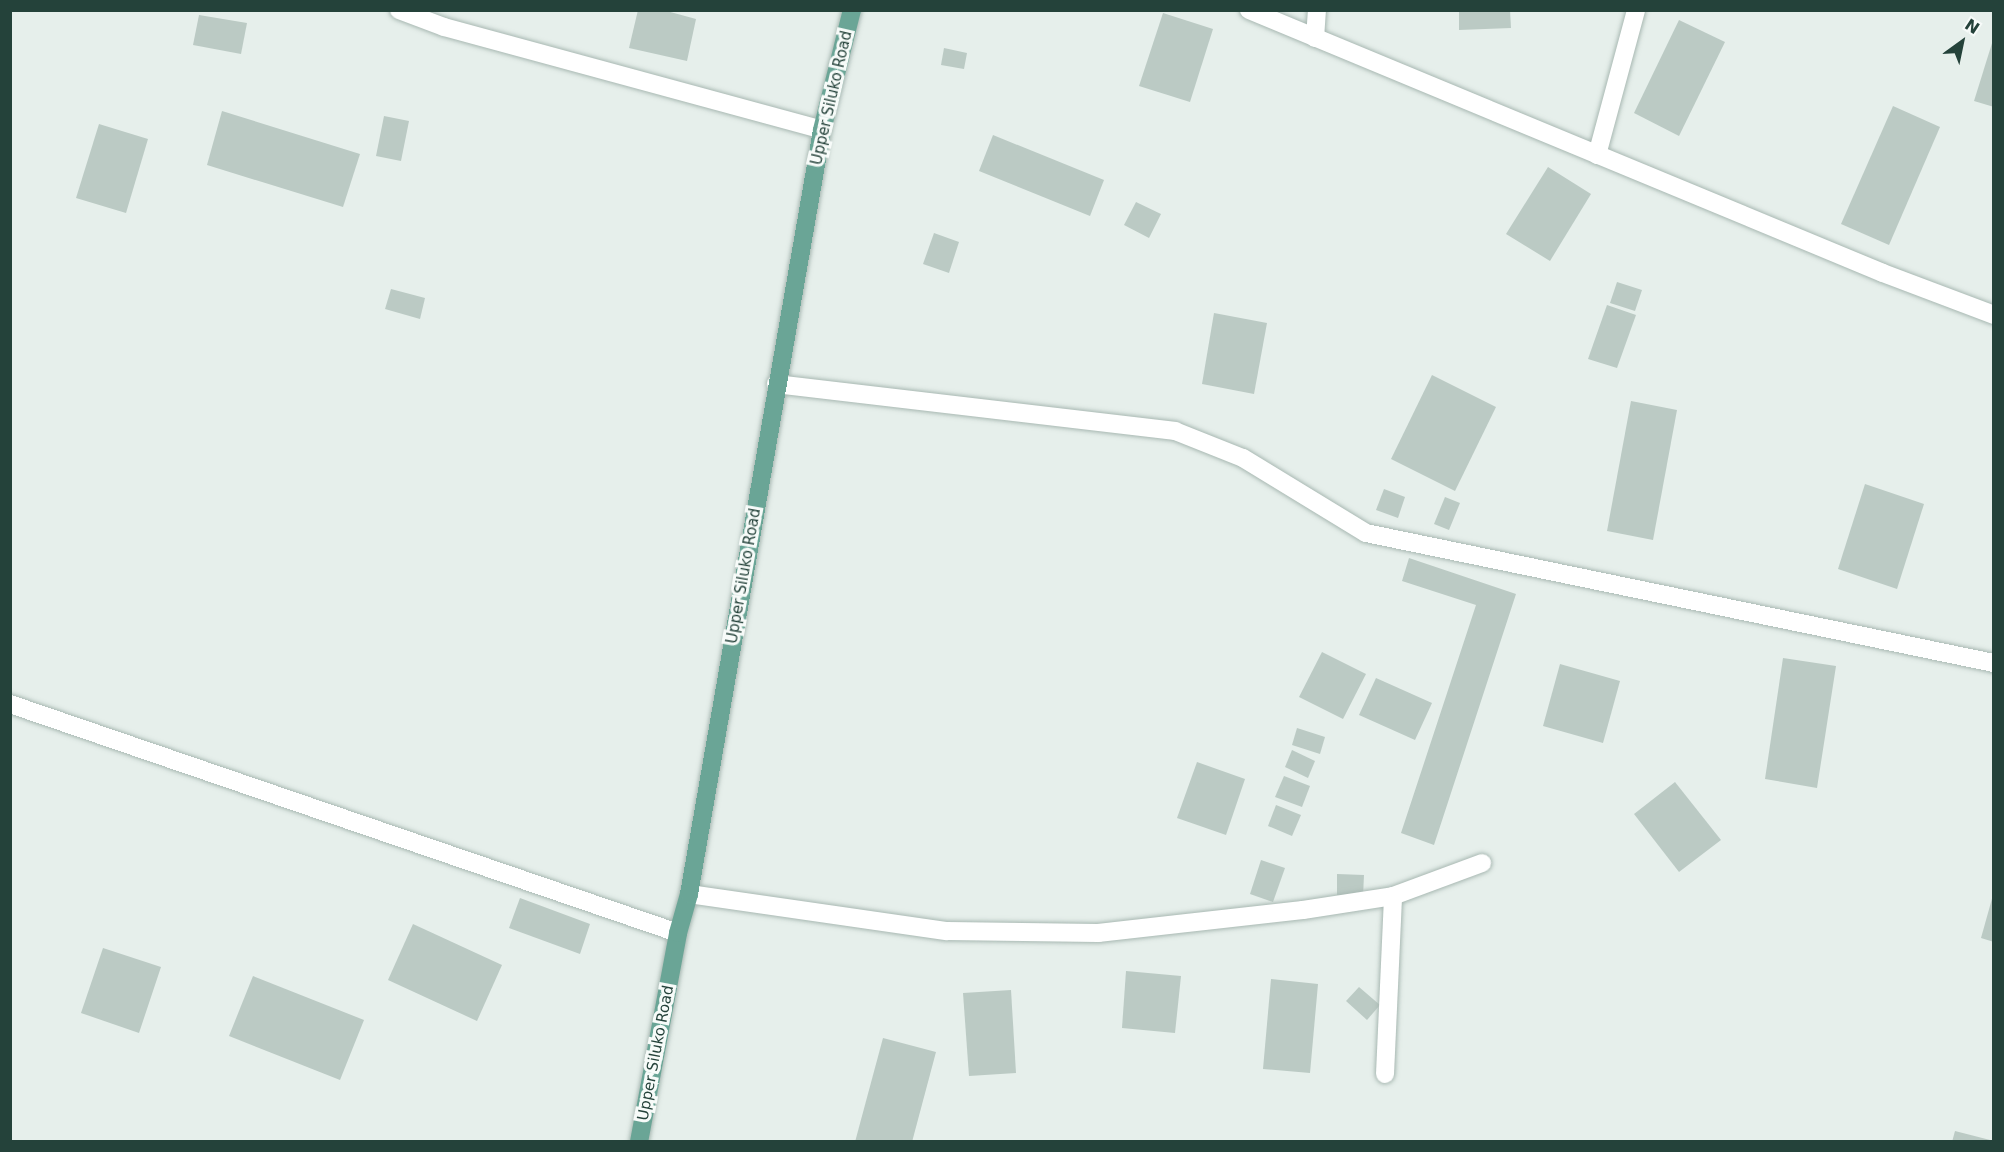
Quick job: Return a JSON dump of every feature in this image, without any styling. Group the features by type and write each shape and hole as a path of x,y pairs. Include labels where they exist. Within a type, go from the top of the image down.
{"main road":[{"name":"Upper Siluko Road","path":"639,1142 678,933 688,894 822,130 852,10"}],"street":[{"path":"399,10 444,27 822,130"},
{"path":"1248,10 1883,273 1994,315"},
{"path":"1315,38 1317,10"},
{"path":"1597,155 1636,10"},
{"path":"776,384 1175,431 1243,458 1366,533 1994,663"},
{"path":"10,704 678,933"},
{"path":"688,894 947,931 1098,933 1303,910 1394,896 1482,863"},
{"path":"1389,927 1385,1074 1394,896"}],"building":[{"path":"638,10 663,10 696,19 687,61 629,48"},
{"path":"1459,10 1510,10 1511,28 1459,30"},
{"path":"1163,13 1213,29 1190,102 1139,86"},
{"path":"199,15 247,23 241,54 193,45"},
{"path":"1679,20 1725,42 1679,136 1634,113"},
{"path":"1994,40 1994,107 1974,101"},
{"path":"944,48 967,53 964,69 941,65"},
{"path":"1893,106 1940,127 1889,245 1841,224"},
{"path":"222,111 360,154 343,207 207,165"},
{"path":"384,116 409,121 401,161 376,156"},
{"path":"99,124 148,139 126,213 76,198"},
{"path":"993,135 1104,180 1090,216 979,171"},
{"path":"1548,167 1591,194 1550,261 1506,234"},
{"path":"1136,202 1161,214 1149,238 1124,225"},
{"path":"934,233 959,242 949,273 923,264"},
{"path":"1617,282 1642,290 1635,311 1610,303"},
{"path":"391,289 425,298 420,319 385,309"},
{"path":"1607,305 1636,315 1617,368 1588,359"},
{"path":"1214,313 1267,323 1254,394 1202,384"},
{"path":"1432,375 1496,407 1455,491 1391,459"},
{"path":"1631,401 1677,410 1653,540 1607,531"},
{"path":"1865,484 1924,504 1897,589 1838,569"},
{"path":"1384,489 1405,497 1398,518 1376,510"},
{"path":"1445,497 1460,503 1449,530 1434,524"},
{"path":"1409,558 1516,594 1434,845 1401,833 1476,605 1402,581"},
{"path":"1322,652 1366,674 1343,719 1299,697"},
{"path":"1783,658 1836,666 1817,788 1765,779"},
{"path":"1560,664 1620,681 1603,743 1543,726"},
{"path":"1376,678 1432,703 1415,740 1359,715"},
{"path":"1297,728 1325,737 1320,754 1292,745"},
{"path":"1292,750 1315,761 1308,778 1285,767"},
{"path":"1197,762 1245,779 1226,835 1177,818"},
{"path":"1284,776 1310,786 1302,807 1275,797"},
{"path":"1675,782 1721,840 1679,872 1634,814"},
{"path":"1276,805 1301,815 1292,836 1268,826"},
{"path":"1261,860 1285,868 1273,902 1250,894"},
{"path":"1337,874 1364,875 1363,896 1337,895"},
{"path":"1994,895 1994,942 1981,938"},
{"path":"520,898 590,924 580,954 509,928"},
{"path":"413,924 502,965 477,1021 388,980"},
{"path":"103,948 161,967 139,1033 81,1013"},
{"path":"1126,971 1181,976 1175,1033 1122,1028"},
{"path":"253,976 364,1020 340,1080 229,1036"},
{"path":"1271,979 1318,984 1310,1073 1263,1069"},
{"path":"1359,987 1380,1005 1367,1020 1346,1001"},
{"path":"1011,990 1016,1073 969,1076 963,993"},
{"path":"883,1038 936,1052 912,1142 855,1142"},
{"path":"1955,1131 1994,1141 1994,1142 1952,1142"}]}
